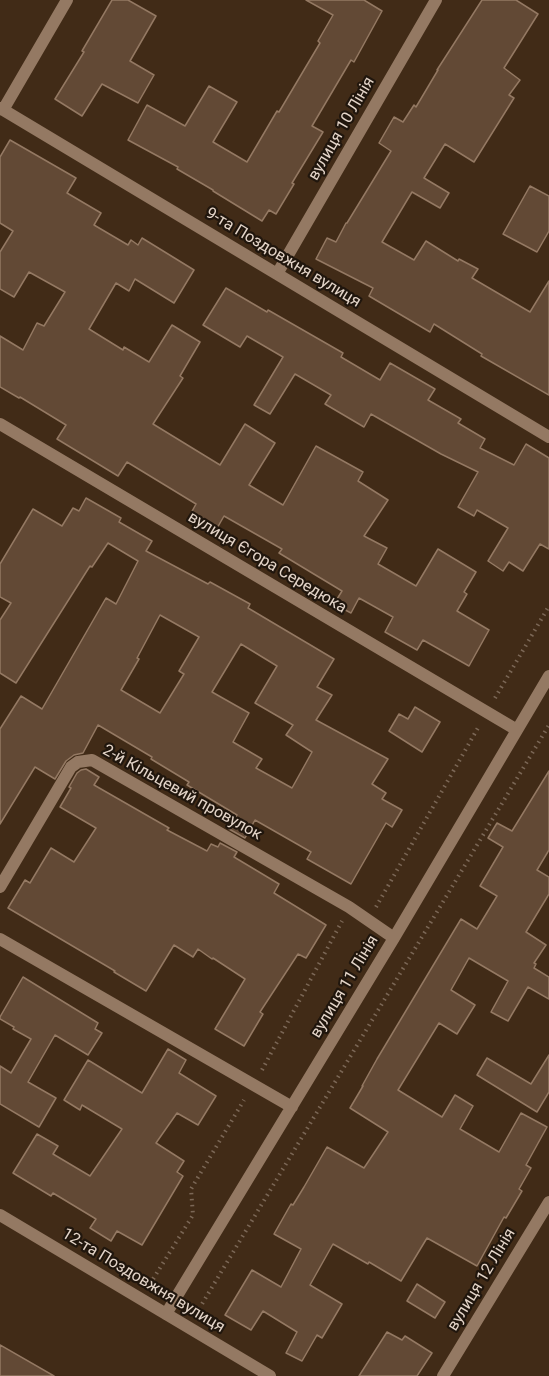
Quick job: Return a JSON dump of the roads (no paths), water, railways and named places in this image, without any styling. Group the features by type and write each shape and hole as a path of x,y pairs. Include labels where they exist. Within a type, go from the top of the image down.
{"street":[{"path":"2,109 68,0"},
{"name":"вулиця 10 Лінія","path":"277,274 436,0"},
{"name":"9-та Поздовжня вулиця","path":"2,109 549,437"},
{"name":"вулиця Єгора Середюка","path":"0,424 517,730"},
{"name":"вулиця 11 Лінія","path":"166,1314 394,938 549,676"},
{"name":"2-й Кільцевий провулок","path":"0,887 71,767 78,762 92,760 349,907 394,938"},
{"path":"0,939 292,1107"},
{"name":"вулиця 12 Лінія","path":"444,1376 549,1202"},
{"name":"12-та Поздовжня вулиця","path":"0,1215 270,1376"}]}
